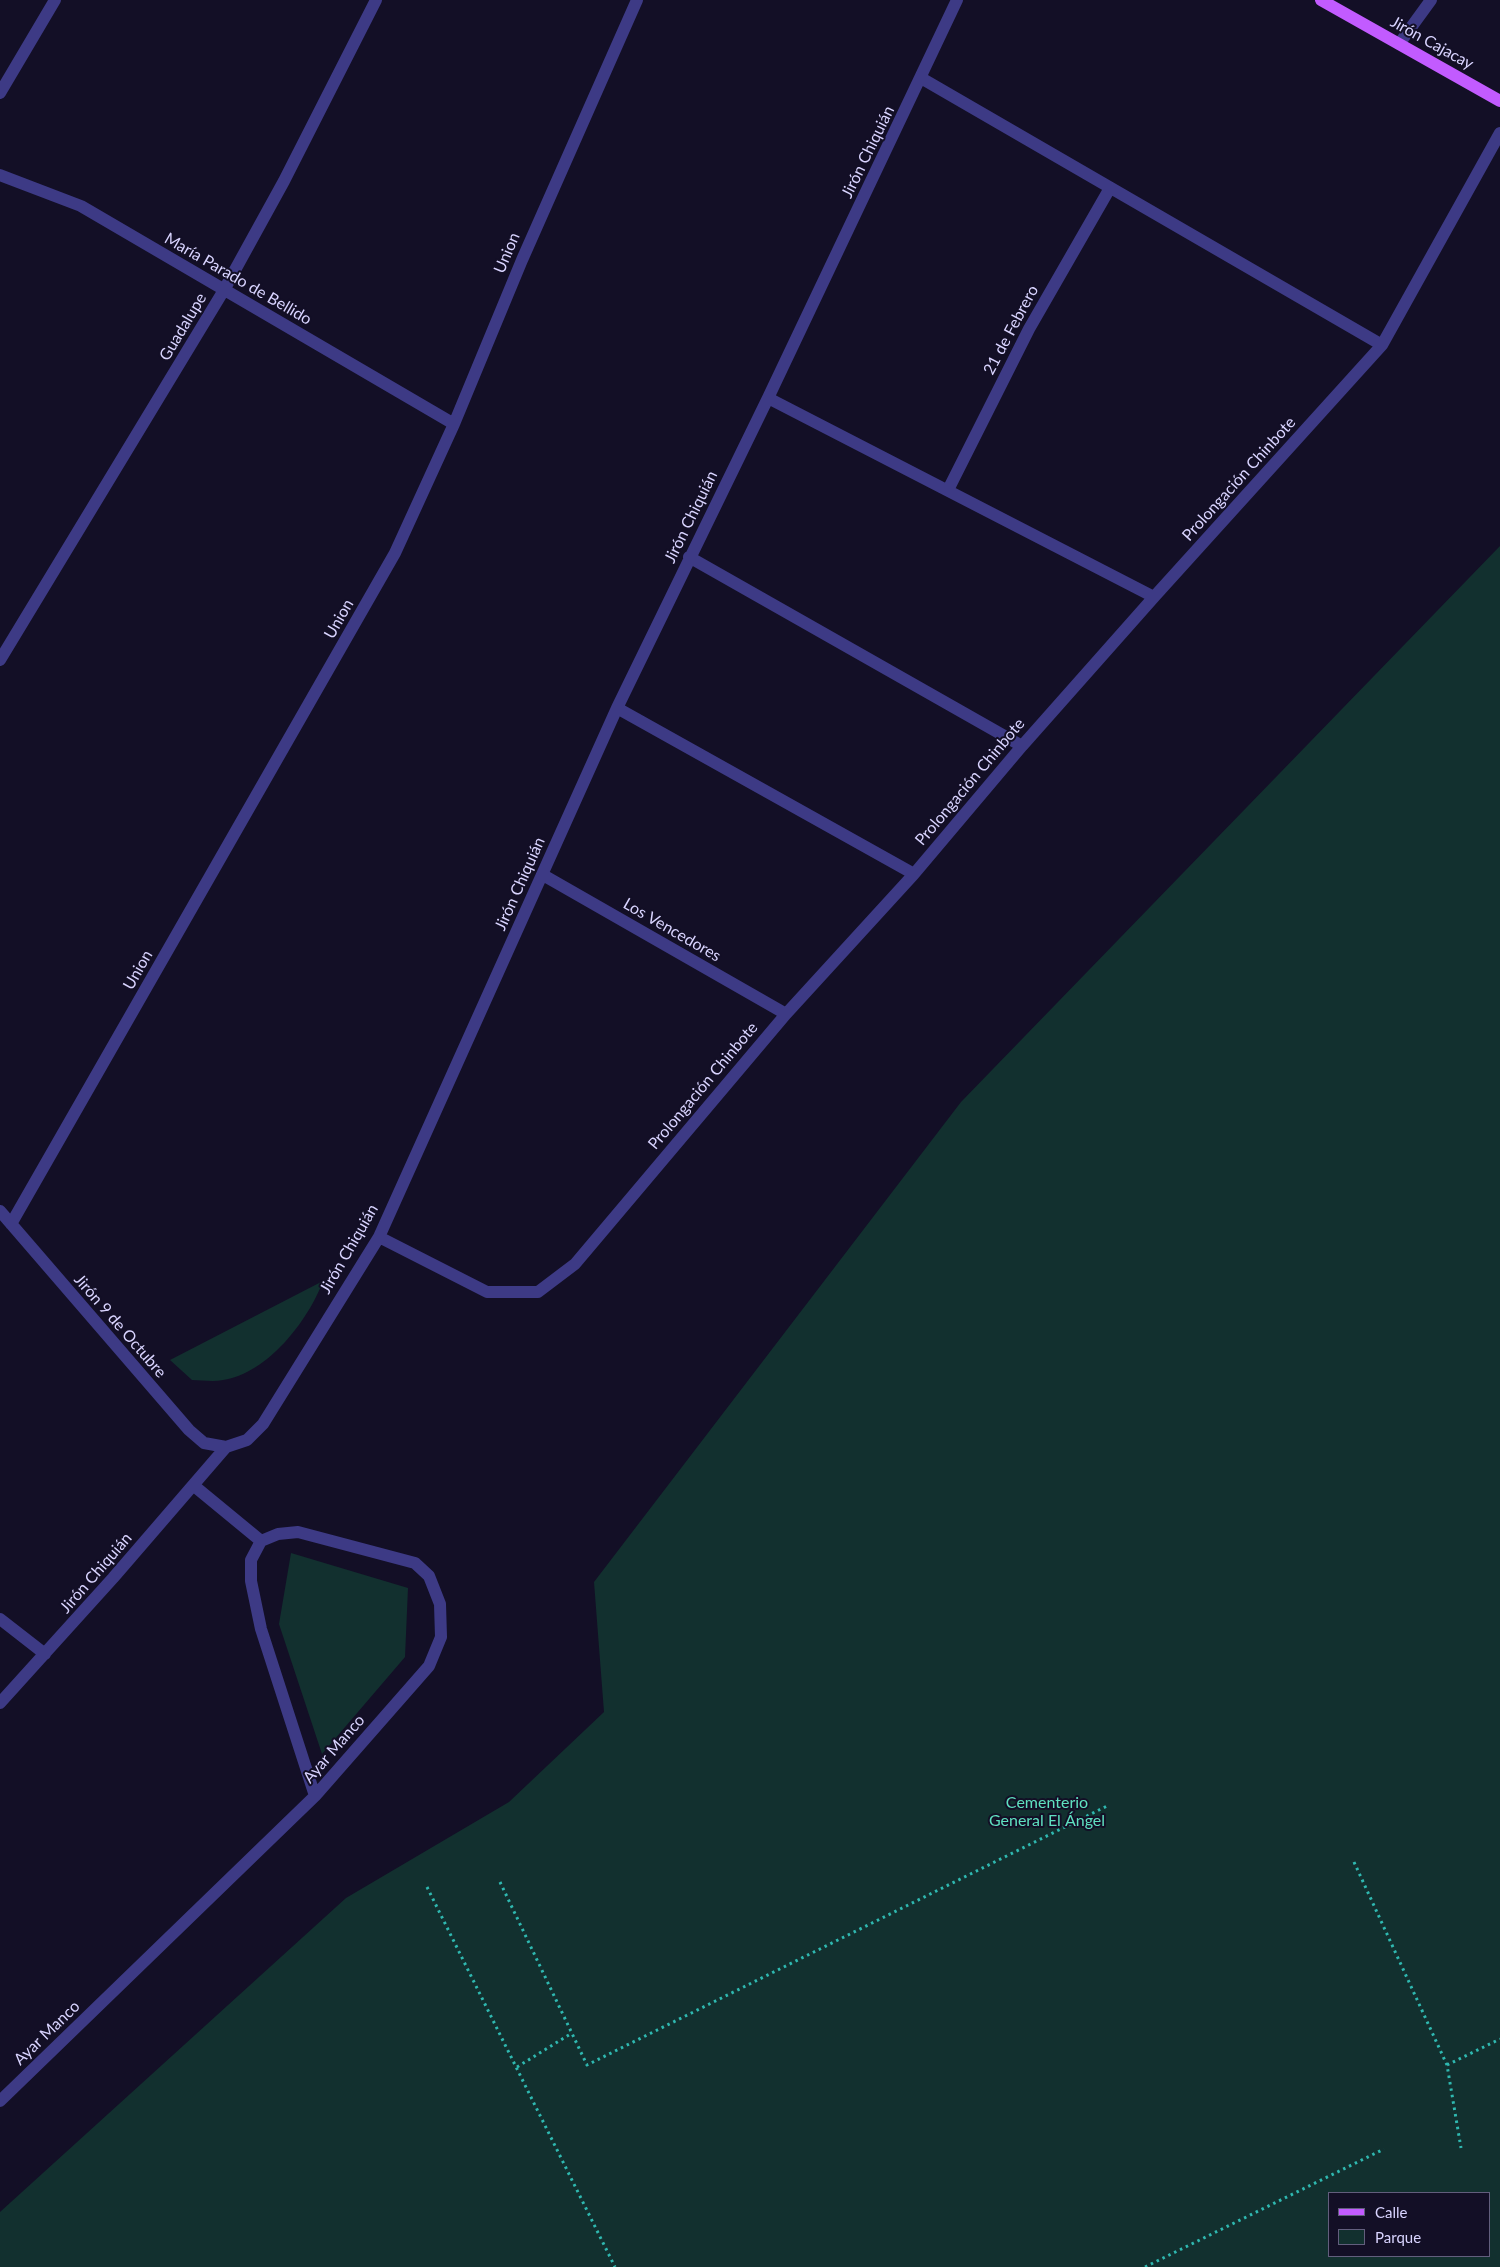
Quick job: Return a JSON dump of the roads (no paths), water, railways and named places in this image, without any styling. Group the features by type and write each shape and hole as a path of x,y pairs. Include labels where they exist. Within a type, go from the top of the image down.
{"main road":[{"name":"Jirón Cajacay","path":"1321,0 1500,101"}],"street":[{"path":"0,93 55,0"},
{"name":"Guadalupe","path":"0,660 224,290 284,181 376,0"},
{"name":"Union","path":"11,1224 395,553 454,424 522,260 637,0"},
{"name":"Jirón Chiquián","path":"0,1703 226,1447 247,1440 262,1424 378,1237 617,708 768,398 957,0"},
{"path":"1399,44 1431,0"},
{"path":"921,78 1382,345"},
{"name":"Prolongación Chinbote","path":"378,1237 486,1292 538,1292 575,1264 786,1014 914,874 1022,746 1154,597 1382,345 1500,133"},
{"name":"María Parado de Bellido","path":"0,175 80,206 454,424"},
{"name":"21 de Febrero","path":"948,490 1029,329 1110,188"},
{"path":"768,398 1154,597"},
{"path":"689,557 1022,746"},
{"path":"617,708 914,874"},
{"name":"Los Vencedores","path":"543,874 786,1014"},
{"name":"Jirón 9 de Octubre","path":"0,1211 189,1430 204,1443 226,1447"},
{"path":"193,1485 261,1541 251,1560 251,1581 261,1630 315,1796"},
{"name":"Ayar Manco","path":"0,2101 315,1796 430,1666 441,1637 440,1604 429,1576 415,1563 298,1532 278,1534 261,1541"},
{"path":"0,1619 45,1654"}],"park label":[{"name":"Cementerio General El Ángel","path":"1047,1812"}]}
